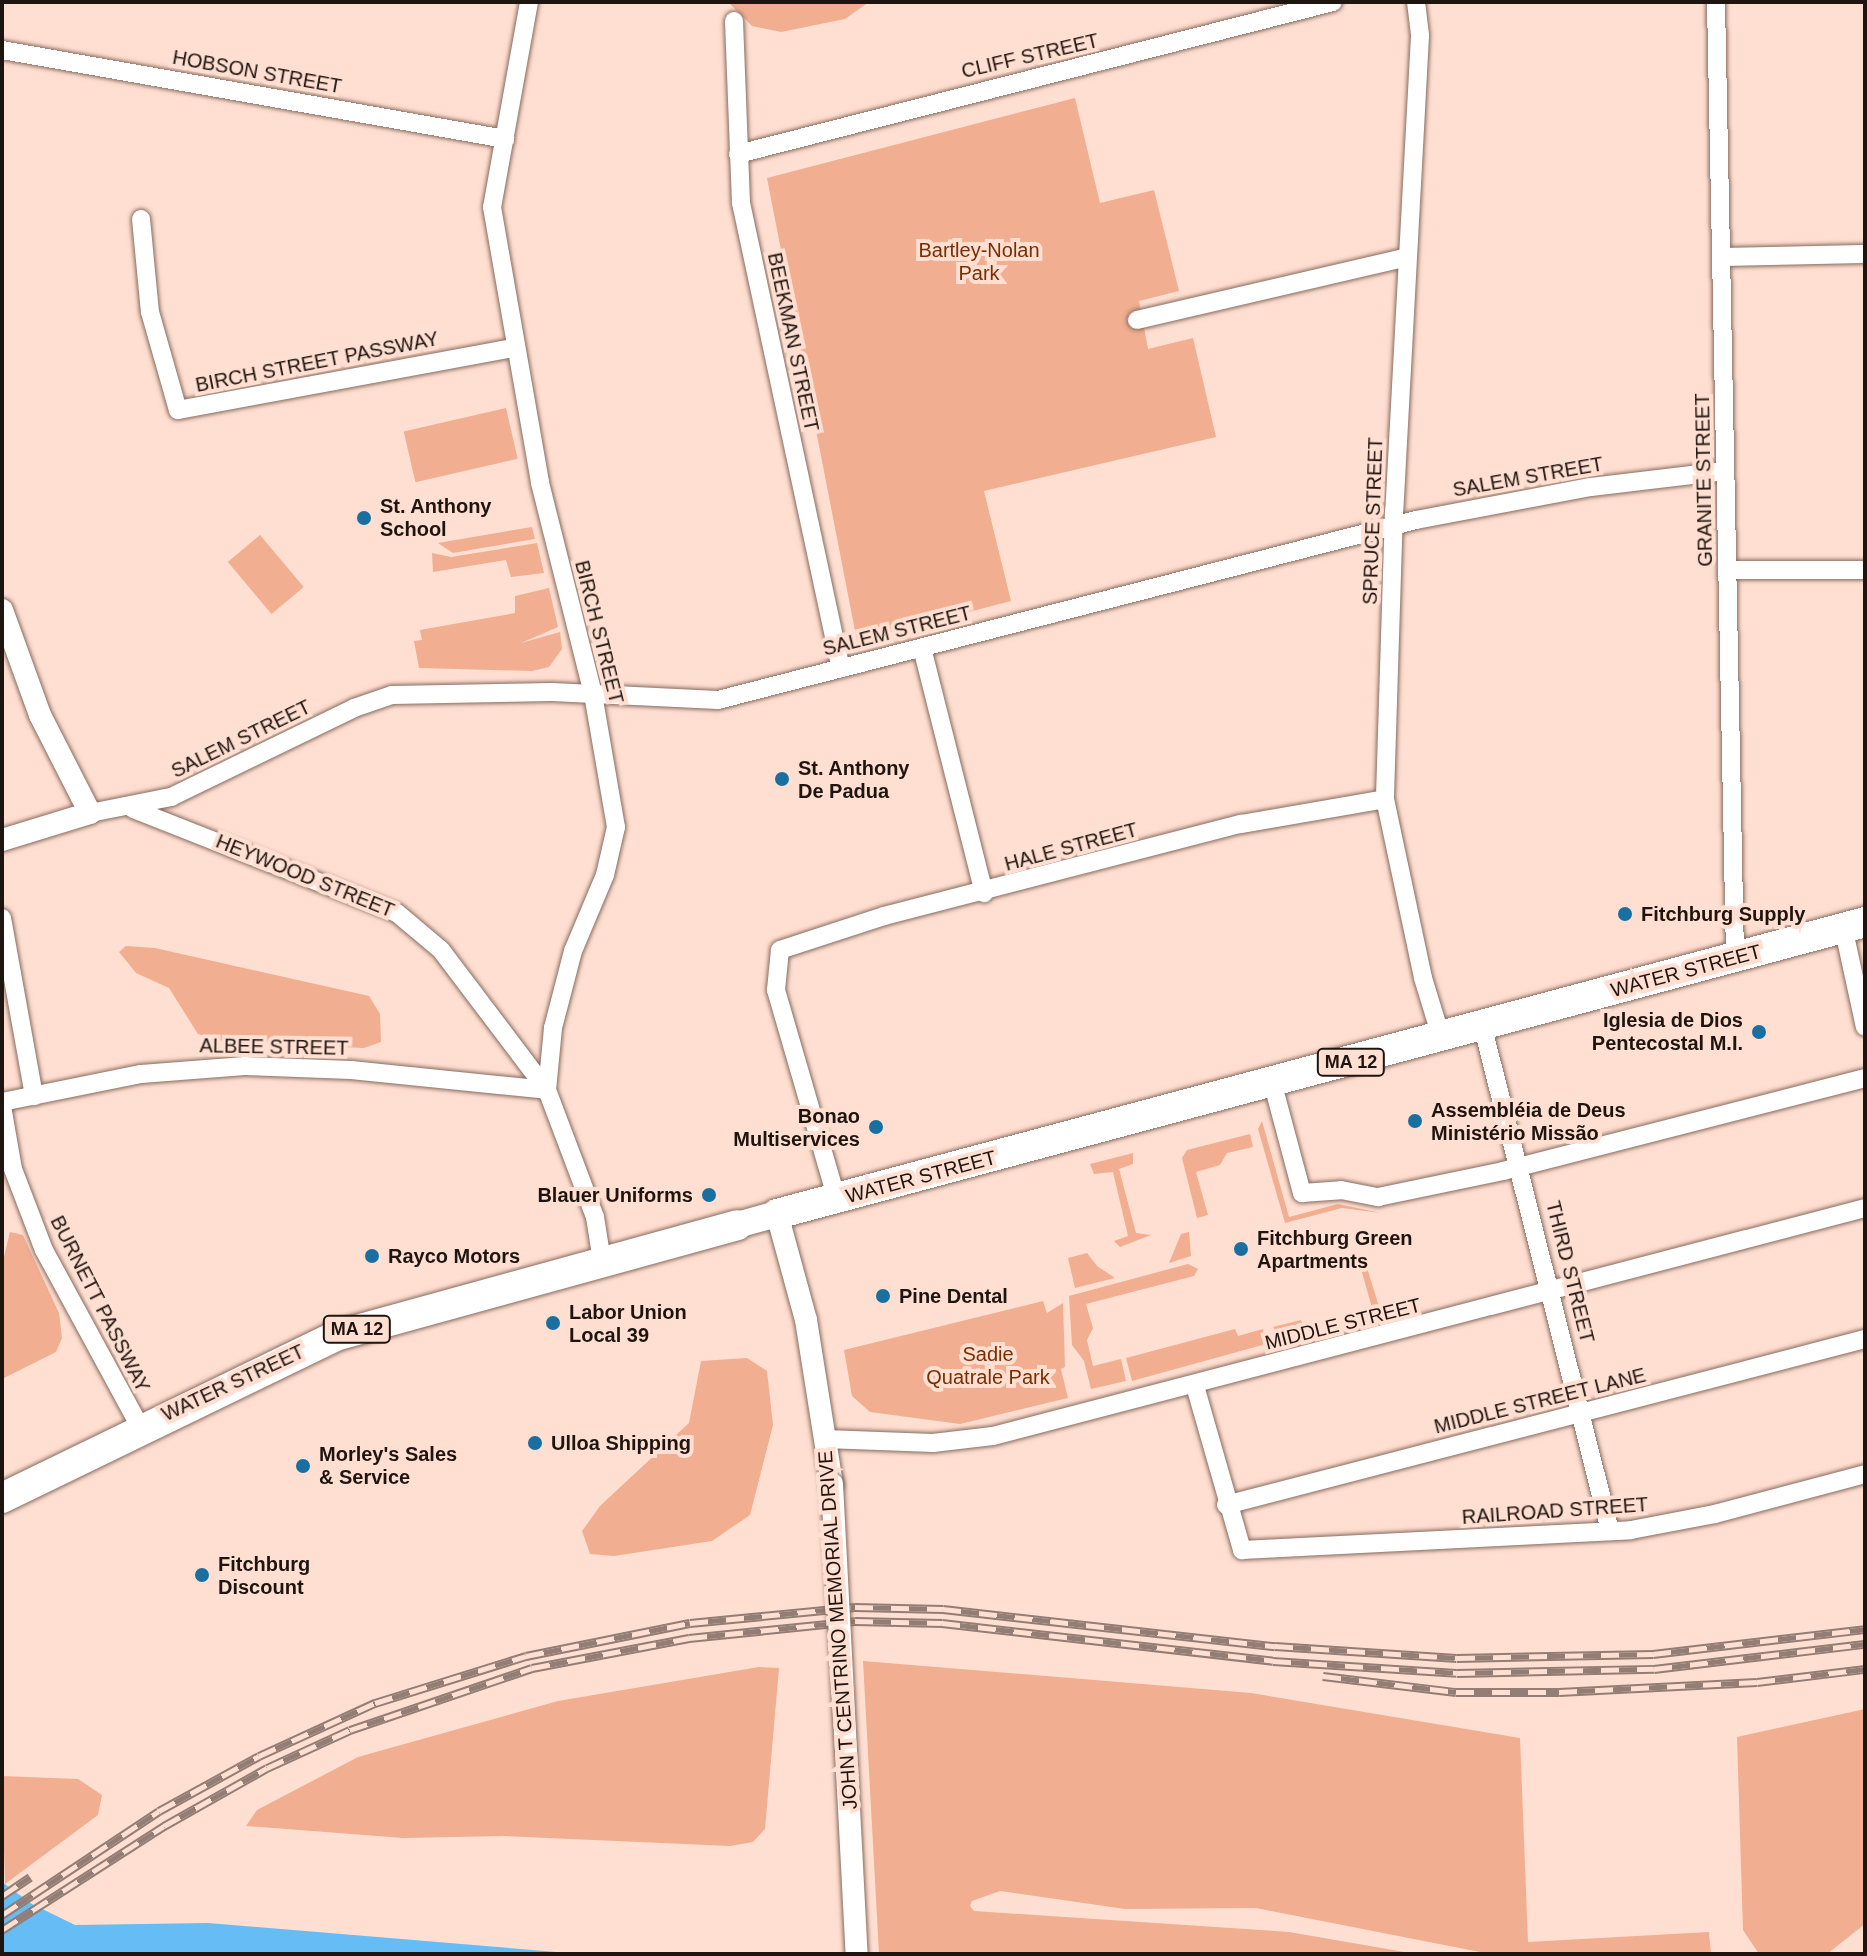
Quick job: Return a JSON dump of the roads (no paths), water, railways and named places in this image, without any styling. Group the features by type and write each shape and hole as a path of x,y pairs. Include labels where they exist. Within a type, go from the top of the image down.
{"highway":[{"name":"WATER STREET","path":"777,1214 1273,1085 1482,1024 1854,927"},
{"name":"WATER STREET","path":"2,1498 140,1427 335,1336 737,1225"}],"main road":[{"name":"WATER STREET","path":"737,1225 777,1214"}],"street":[{"name":"BIRCH STREET","path":"529,2 505,139 494,178 492,207 514,348 542,492 593,694 616,827 605,875 573,951 557,1013 547,1090 595,1217 602,1261"},
{"name":"CLIFF STREET","path":"738,154 1333,2"},
{"name":"SPRUCE STREET","path":"1416,2 1420,36 1394,526 1385,799 1423,978 1441,1037"},
{"name":"GRANITE STREET","path":"1716,2 1735,956"},
{"name":"BEEKMAN STREET","path":"734,21 741,203 841,668"},
{"name":"HOBSON STREET","path":"2,50 505,139"},
{"name":"BIRCH STREET PASSWAY","path":"141,219 150,312 178,410 514,348"},
{"path":"1721,257 1865,254"},
{"path":"1137,320 1407,257"},
{"name":"SALEM STREET","path":"90,813 130,808 171,797 354,708 392,695 593,694 718,700 1394,526 1591,487 1725,471"},
{"path":"1728,570 1865,570"},
{"path":"2,610 40,715 90,813 2,840"},
{"path":"922,648 984,893"},
{"name":"HALE STREET","path":"837,1200 790,1052 776,990 780,950 810,937 1241,824 1385,799"},
{"name":"HEYWOOD STREET","path":"130,808 397,913 441,950 547,1090"},
{"path":"2,918 34,1096"},
{"path":"1854,927 1865,1027"},
{"name":"THIRD STREET","path":"1482,1024 1584,1413 1610,1531"},
{"name":"ALBEE STREET","path":"2,1104 171,1070 245,1066 351,1070 547,1090"},
{"path":"1273,1085 1306,1196 1341,1190 1402,1195 1865,1078"},
{"name":"BURNETT PASSWAY","path":"2,1104 15,1178 44,1250 140,1427"},
{"name":"MIDDLE STREET","path":"825,1439 973,1440 1195,1386 1865,1208"},
{"name":"JOHN T CENTRINO MEMORIAL DRIVE","path":"777,1214 806,1320 832,1484 857,1954"},
{"name":"MIDDLE STREET LANE","path":"1226,1505 1865,1339"},
{"path":"1195,1386 1226,1505"},
{"name":"RAILROAD STREET","path":"1226,1505 1242,1550 1610,1531 1678,1522 1865,1474"}],"water":[{"path":"2,1882 32,1904 75,1925 208,1923 581,1954 2,1954"}],"railway":[{"path":"2,1915 159,1811 259,1756 375,1703 526,1656 690,1623 855,1607 943,1609 1275,1646 1457,1658 1653,1654 1865,1629"},
{"path":"2,1930 164,1826 267,1768 350,1730 532,1668 689,1638 855,1621 942,1623 1273,1661 1457,1673 1654,1669 1865,1644"},
{"path":"1323,1676 1456,1692 1559,1692 1757,1682 1865,1669"},
{"path":"2,1896 30,1877"}],"place":[{"name":"St. Anthony School","path":"364,518"},
{"name":"St. Anthony De Padua","path":"782,779"},
{"name":"Fitchburg Supply","path":"1625,914"},
{"name":"Iglesia de Dios Pentecostal M.I.","path":"1759,1032"},
{"name":"Assembléia de Deus Ministério Missão","path":"1415,1121"},
{"name":"Bonao Multiservices","path":"876,1127"},
{"name":"Blauer Uniforms","path":"709,1195"},
{"name":"Fitchburg Green Apartments","path":"1241,1249"},
{"name":"Rayco Motors","path":"372,1256"},
{"name":"Pine Dental","path":"883,1296"},
{"name":"Labor Union Local 39","path":"553,1323"},
{"name":"Ulloa Shipping","path":"535,1443"},
{"name":"Morley's Sales & Service","path":"303,1466"},
{"name":"Fitchburg Discount","path":"202,1575"}],"park label":[{"name":"Bartley-Nolan Park","path":"979,262"},
{"name":"Sadie Quatrale Park","path":"988,1366"}]}
